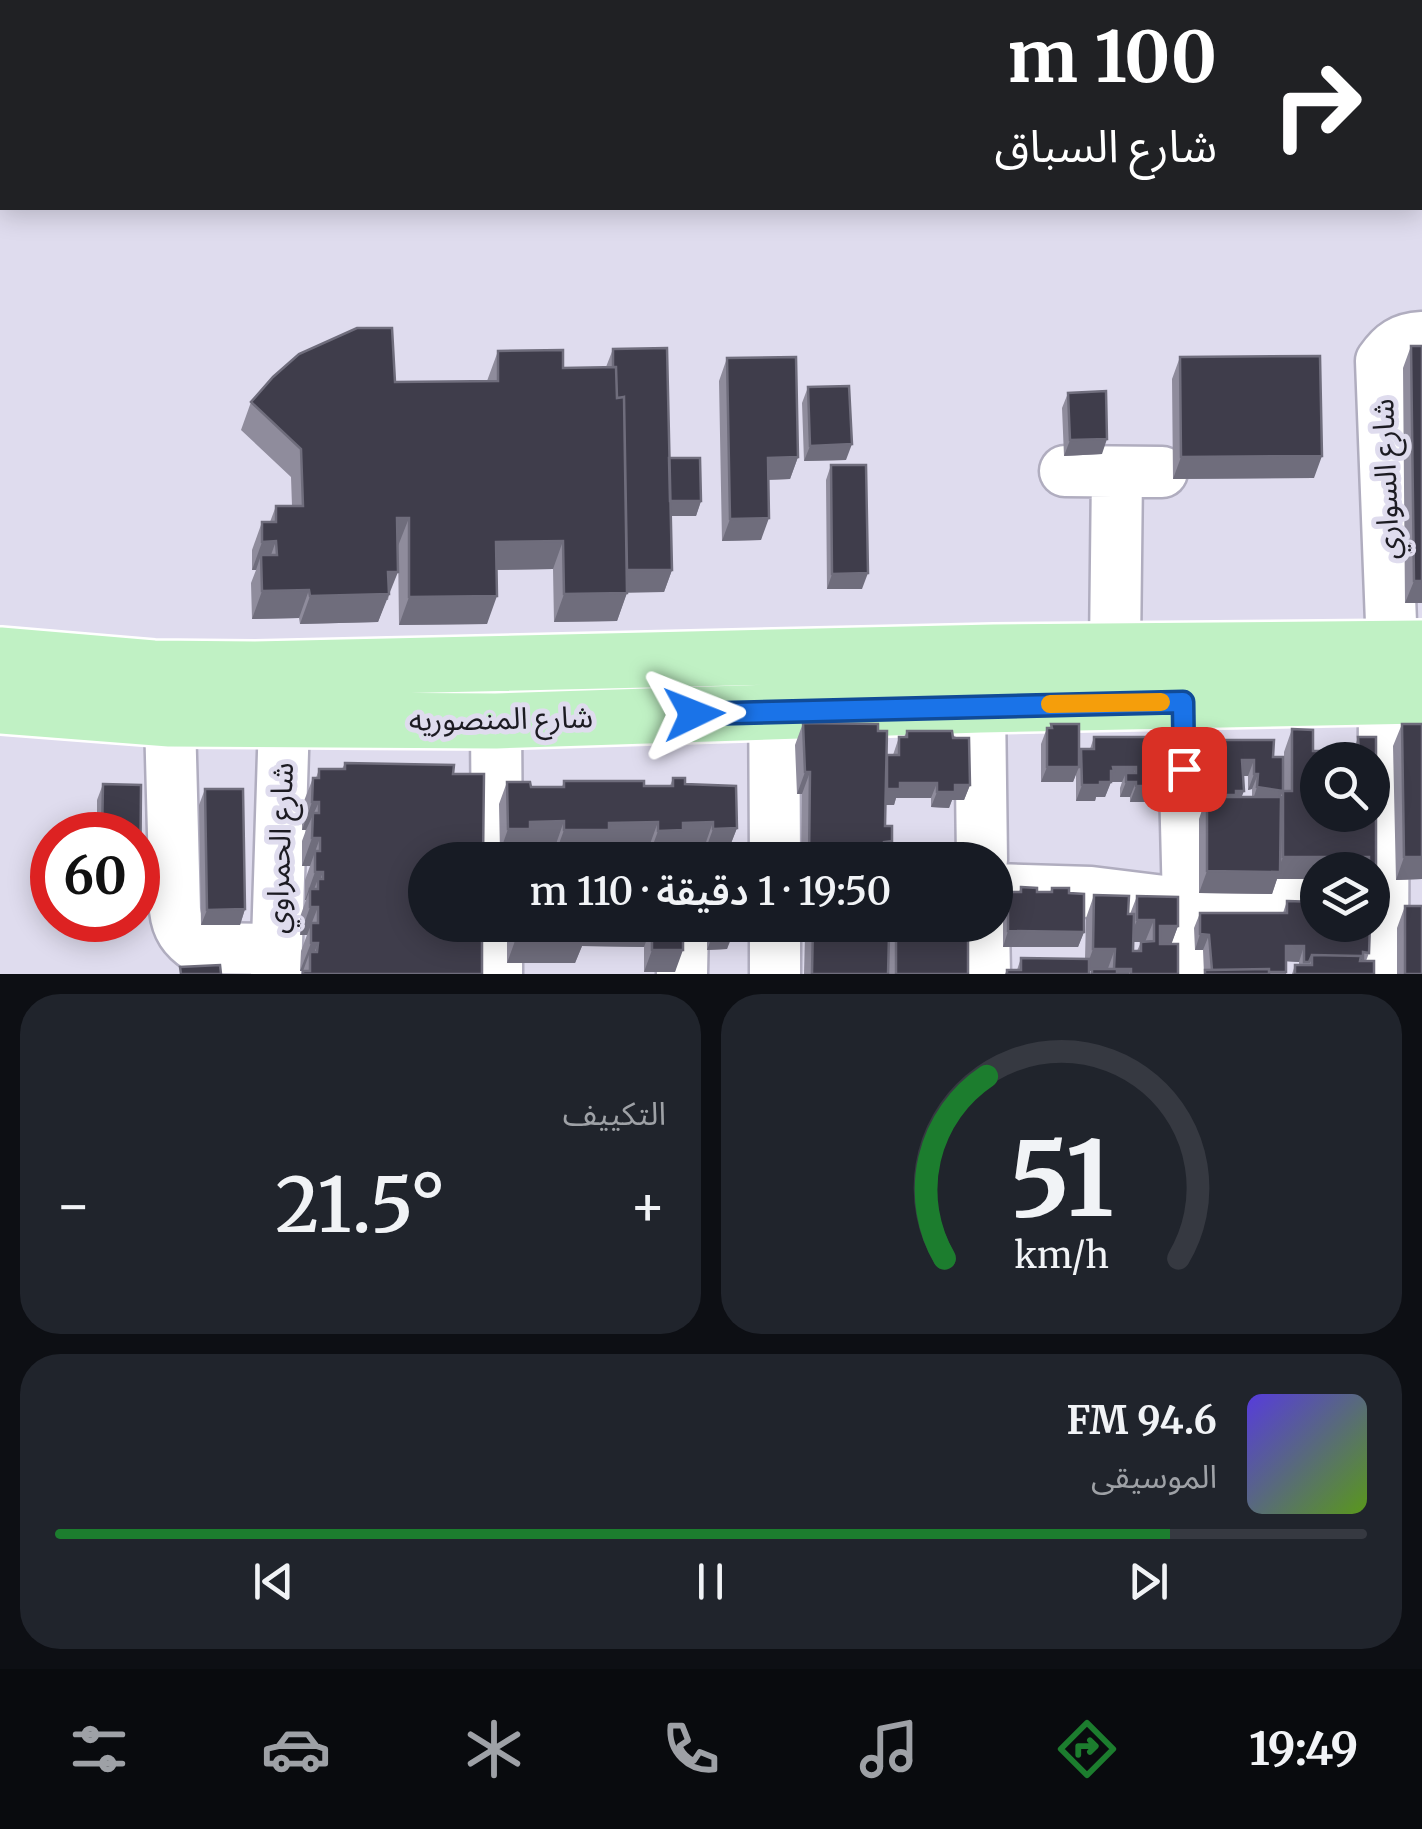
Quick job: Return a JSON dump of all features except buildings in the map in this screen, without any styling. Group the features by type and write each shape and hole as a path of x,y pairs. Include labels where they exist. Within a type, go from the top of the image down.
{"main road":[{"name":"شارع المنصوريه","path":"0,654 153,668 255,669 1115,650 1405,672"},
{"name":"شارع المنصوريه","path":"0,706 170,719 496,721 1183,702 1405,672"}],"street":[{"name":"شارع السواري","path":"1405,672 1380,361 1391,347 1407,338 1422,337"},
{"path":"1065,471 1140,472 1115,650"},
{"path":"774,658 774,842"},
{"path":"1383,974 1393,904 1405,672"},
{"path":"1183,702 1187,974"},
{"path":"980,705 982,842"},
{"path":"170,719 175,910 181,932 199,948 277,962"},
{"path":"496,721 497,842"},
{"name":"شارع الحمراوي","path":"277,962 284,722"},
{"path":"1013,890 1091,892 1188,904 1300,904"},
{"path":"496,974 497,942"},
{"path":"682,974 683,942"},
{"path":"774,942 775,974"},
{"path":"984,942 985,974"}],"slow traffic":[{"path":"1050,704 1161,702"}],"route":[{"path":"694,714 1183,702 1184,769"}]}
